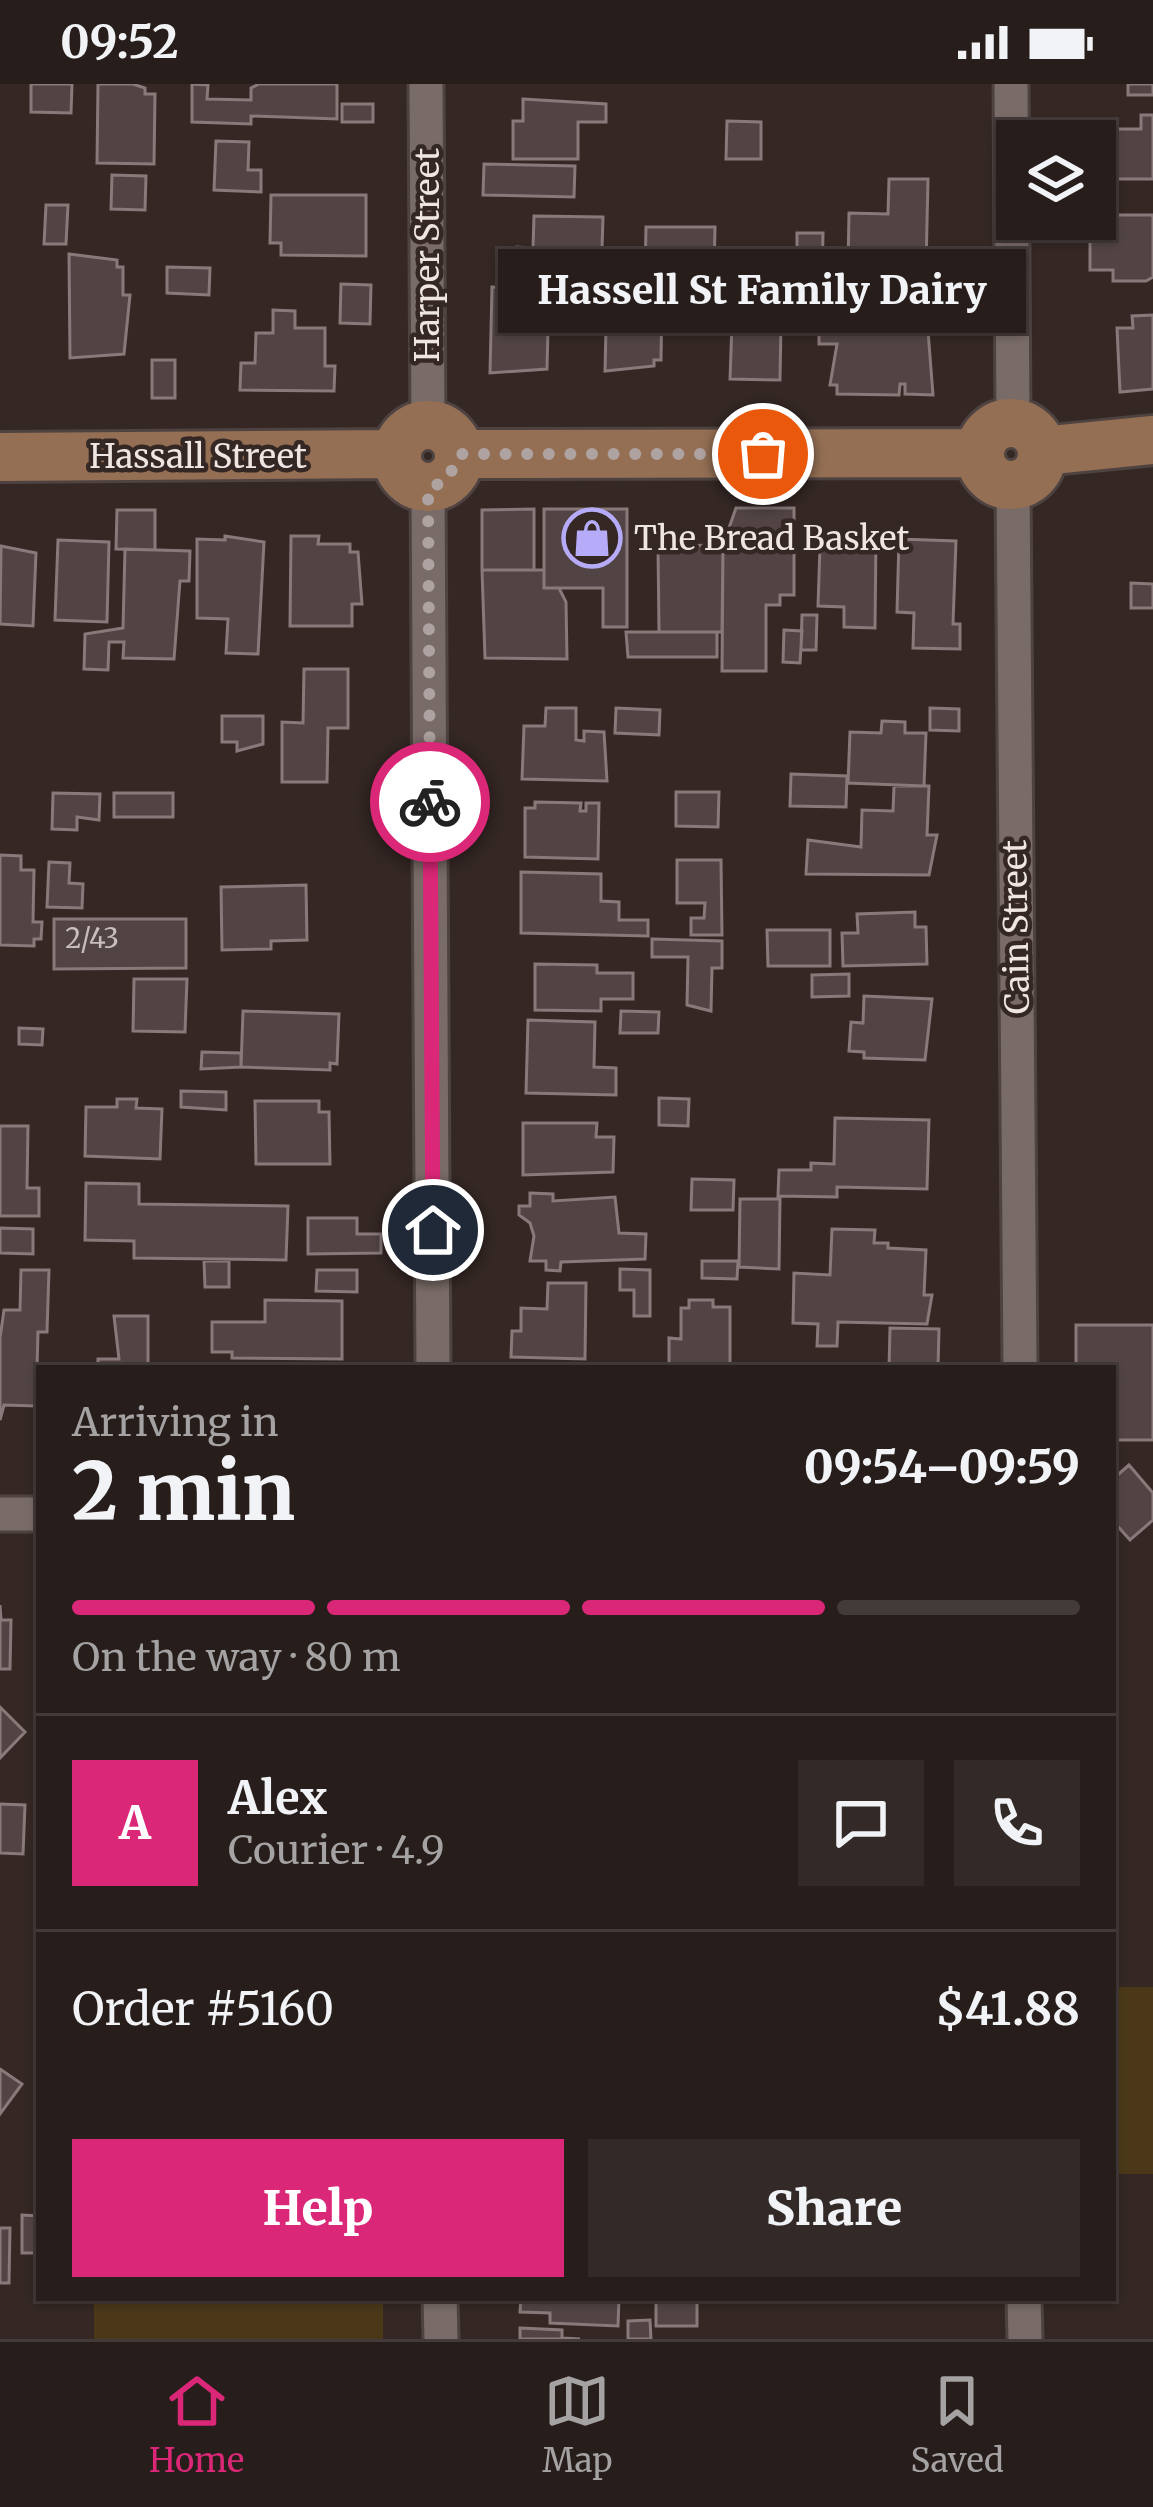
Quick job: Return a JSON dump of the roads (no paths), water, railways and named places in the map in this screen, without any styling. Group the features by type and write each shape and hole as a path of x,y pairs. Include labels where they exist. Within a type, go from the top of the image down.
{"street":[{"name":"Harper Street","path":"426,84 433,1365"},
{"name":"Cain Street","path":"1012,84 1020,1365"},
{"name":"Hassall Street","path":"0,457 1012,453 1153,440"},
{"path":"0,1514 36,1514"},
{"path":"440,2301 441,2339"},
{"path":"1024,2301 1024,2339"}],"place":[{"name":"Hassell St Family Dairy","path":"763,454"},
{"name":"The Bread Basket","path":"592,538"}]}
